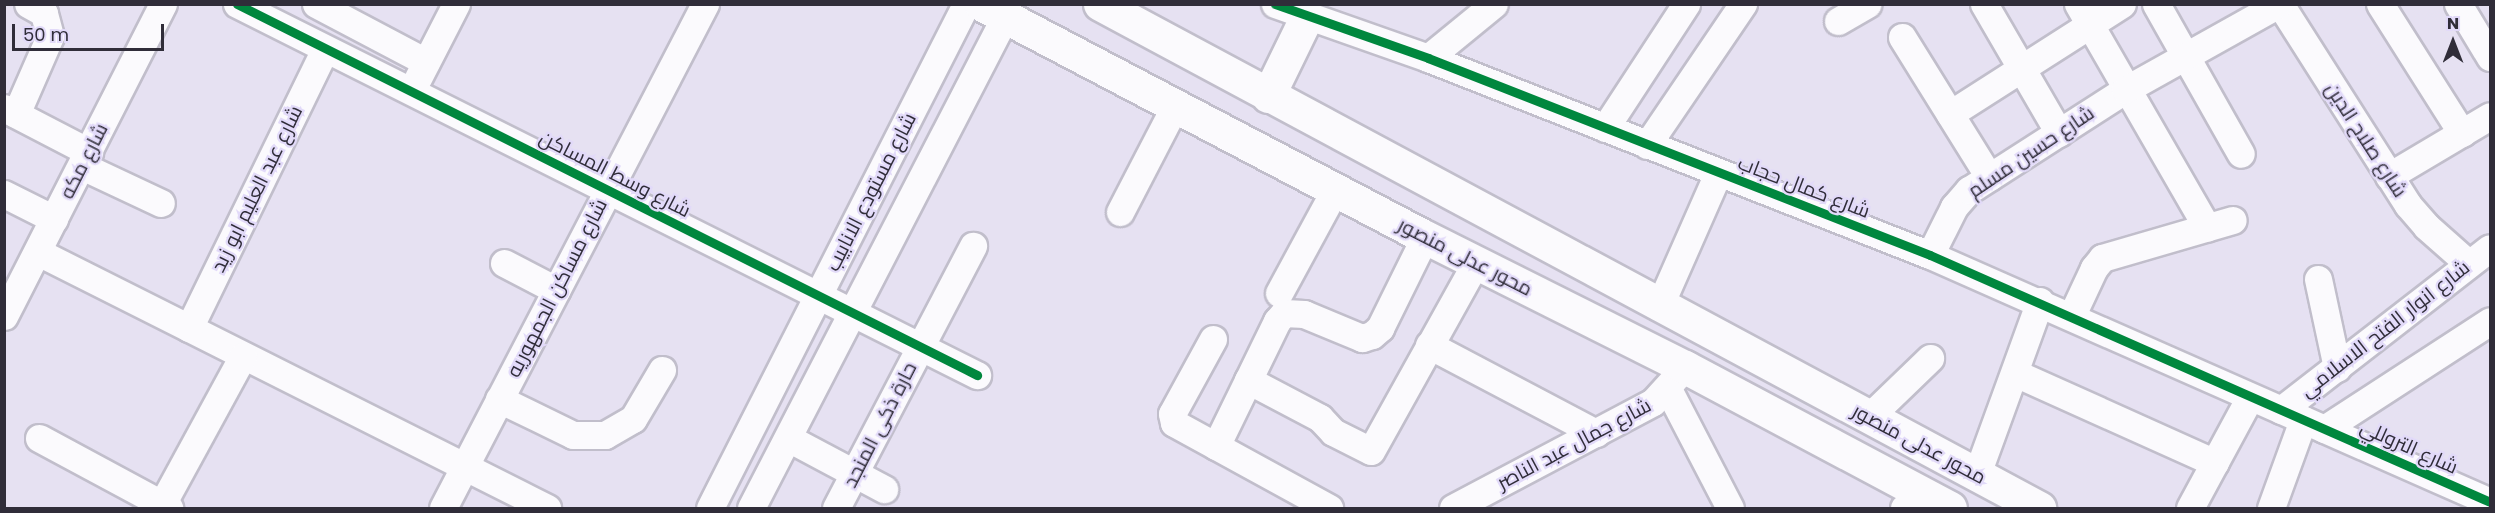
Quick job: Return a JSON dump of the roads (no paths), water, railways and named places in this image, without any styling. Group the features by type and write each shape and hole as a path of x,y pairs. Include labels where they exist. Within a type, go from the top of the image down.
{"main road":[{"name":"محور عدلى منصور","path":"1100,4 1659,307 2039,508"},
{"name":"محور عدلى منصور","path":"993,11 1476,262 1677,378 1926,504"},
{"path":"1268,96 1306,18"}],"street":[{"path":"28,4 44,13 50,36 10,111 85,159 161,203"},
{"name":"شارع مكه","path":"4,316 164,4"},
{"name":"شارع وسط المساكن","path":"237,4 977,375"},
{"path":"287,30 299,4"},
{"path":"316,4 426,62"},
{"path":"410,92 456,4"},
{"name":"شارع مساكن الجمهوريه","path":"443,508 705,4"},
{"name":"شارع مستودع الانابيب","path":"710,508 966,4"},
{"name":"شارع كمال حجاب","path":"1275,4 1306,18 1428,58 1930,255 2072,315 2305,421"},
{"path":"1428,58 1494,4"},
{"path":"1605,129 1686,4"},
{"path":"1647,145 1743,4"},
{"path":"1838,21 1868,4"},
{"path":"1984,4 2059,133"},
{"path":"1950,114 2021,68 2084,15 2122,4"},
{"path":"2156,4 2241,154"},
{"name":"شارع حسين مسلم","path":"1930,255 1954,207 1989,177 2125,90 2186,56 2239,14 2279,4"},
{"name":"شارع صلاح الدين","path":"2279,4 2389,176 2426,226 2468,263"},
{"path":"2380,4 2462,132"},
{"path":"2458,4 2490,57"},
{"name":"شارع مستودع الانابيب","path":"751,508 852,313 993,11"},
{"path":"2084,15 2125,90 2207,227"},
{"path":"1902,37 1989,177"},
{"name":"شارع عبد العليم ابو زيد","path":"189,328 325,49"},
{"path":"1120,212 1175,106"},
{"path":"2389,176 2490,116"},
{"path":"1659,307 1718,173"},
{"path":"1279,293 1335,190"},
{"path":"4,194 54,219"},
{"path":"2072,315 2094,268 2102,258 2233,220"},
{"path":"1216,446 1284,313 1304,314 1362,338 1372,335 1380,328 1425,237"},
{"name":"حارة ذكى المنجد","path":"836,508 973,246"},
{"name":"شارع انوار الفتح الاسلامي","path":"2305,421 2337,368 2490,248"},
{"path":"38,252 547,508"},
{"path":"1248,380 1320,418 1333,432 1371,451 1476,262"},
{"path":"504,263 556,290"},
{"path":"2318,279 2337,368"},
{"path":"1977,474 2040,301"},
{"path":"2271,508 2305,421 2490,321"},
{"path":"1213,339 1172,417 1176,424 1329,508"},
{"path":"1429,345 1596,433"},
{"path":"39,438 164,507 243,356"},
{"path":"1869,417 1930,358"},
{"path":"500,399 573,435 605,435 633,419 662,370"},
{"path":"2015,373 2215,464"},
{"path":"1677,378 1730,508"},
{"name":"شارع جمال عبد الناصر","path":"1453,508 1653,402 1677,378"},
{"path":"2190,508 2250,397"},
{"name":"شارع التروللي","path":"2305,421 2448,497 2490,502"},
{"path":"788,438 884,489"}]}
